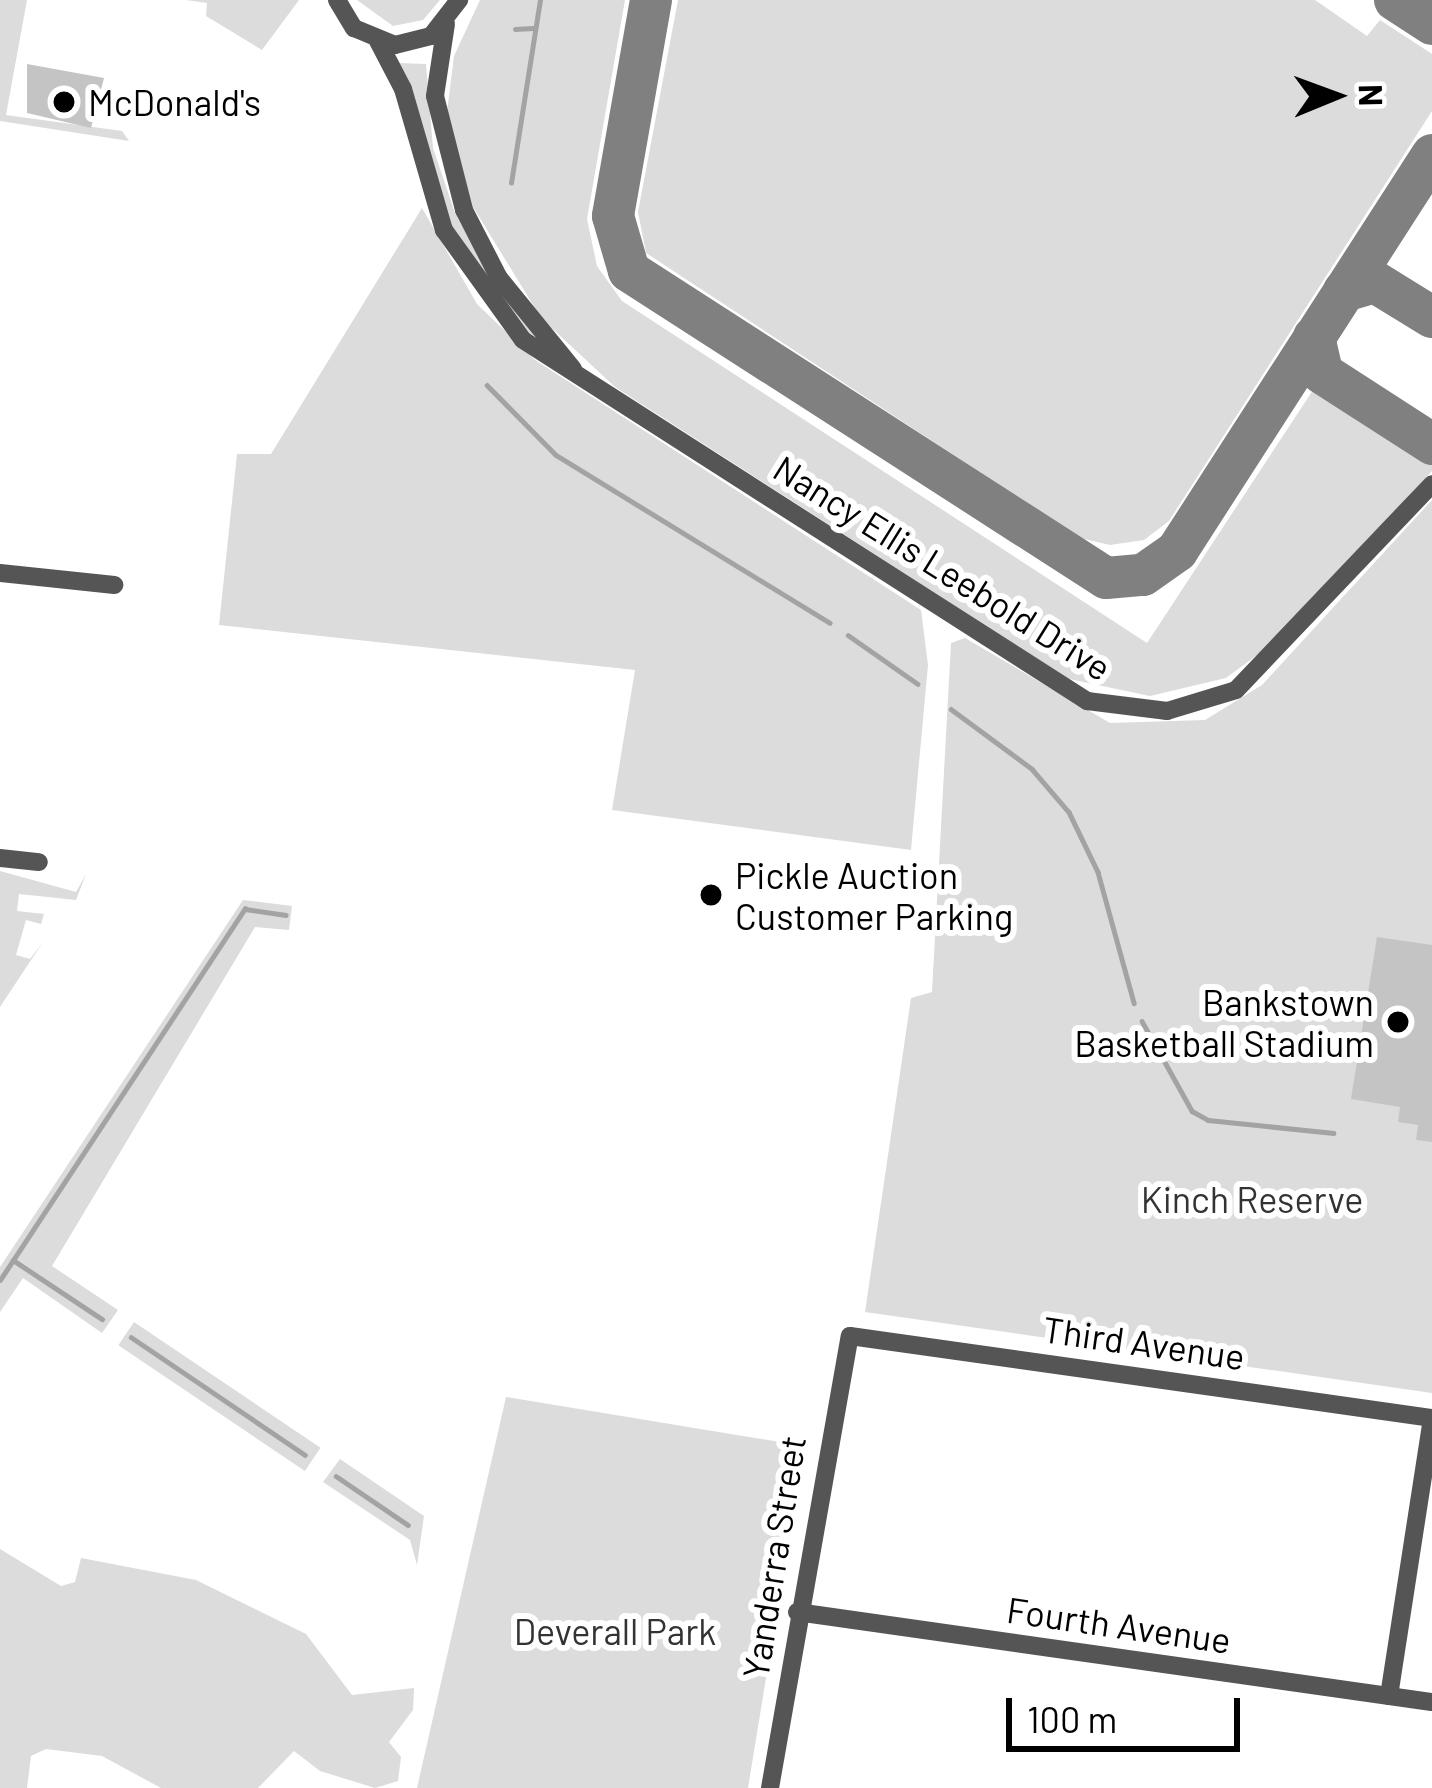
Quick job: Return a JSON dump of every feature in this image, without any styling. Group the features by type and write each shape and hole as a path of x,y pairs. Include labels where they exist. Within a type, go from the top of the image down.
{"street":[{"name":"Nancy Ellis Leebold Drive","path":"337,0 377,41 404,89 428,190 459,260 523,340 1032,669 1127,711 1186,708 1236,690 1432,484"},
{"name":"Nancy Ellis Leebold Drive","path":"459,0 446,24 434,96 454,182 500,278 575,372"},
{"path":"377,41 413,43 446,24"},
{"path":"0,573 114,585"},
{"path":"0,858 39,862"},
{"name":"Third Avenue","path":"846,1338 1432,1418"},
{"name":"Yanderra Street","path":"770,1788 846,1338"},
{"path":"1389,1696 1432,1418"},
{"name":"Fourth Avenue","path":"797,1612 1432,1702"}],"green space":[{"path":"0,0 27,0 6,115 122,131 129,141 0,121"},
{"path":"186,0 299,0 262,50 206,16 207,3"},
{"path":"357,0 440,0 423,20 393,26"},
{"path":"480,0 625,0 587,219 597,266 622,301 1147,643 1317,384 1432,453 1432,471 1277,640 1226,678 1150,696 1069,679 615,387 541,318 470,202 447,112 454,56"},
{"path":"678,0 1315,0 1367,36 1380,20 1432,54 1432,111 1169,521 1144,540 1110,545 1080,538 646,253 638,212"},
{"path":"399,63 426,64 433,148 455,213 486,269 555,354 533,340 448,225"},
{"path":"422,208 477,304 535,360 921,610 928,665 911,850 612,810 635,670 219,625 237,454 271,454"},
{"name":"Kinch Reserve","path":"1432,500 1432,1393 865,1312 911,998 932,992 951,643 965,638 1110,723 1205,720 1262,685"},
{"path":"0,871 76,892 86,874 76,900 19,894 17,911 44,914 41,924 26,920 16,955 30,959 43,942 0,1007"},
{"path":"243,900 292,906 289,930 255,927 52,1266 118,1310 102,1333 23,1278 0,1312 0,1267"},
{"path":"134,1322 321,1448 305,1471 118,1345"},
{"name":"Deverall Park","path":"506,1397 804,1446 748,1788 417,1788"},
{"path":"340,1459 424,1516 417,1565 410,1540 323,1482"},
{"path":"0,1549 61,1586 75,1582 81,1558 196,1580 306,1634 352,1695 414,1688 413,1710 389,1742 401,1757 398,1781 375,1788 320,1771 294,1751 258,1788 161,1788 102,1756 46,1749 31,1756 27,1788 0,1788"}],"building":[{"name":"McDonald's","path":"27,64 104,78 91,128 27,113"},
{"name":"Bankstown Basketball Stadium","path":"1377,937 1432,945 1432,1142 1416,1140 1418,1125 1398,1122 1400,1107 1351,1099"}],"waterway":[{"path":"511,183 540,0"},
{"path":"515,29 533,28"},
{"path":"487,385 556,455 830,623"},
{"path":"848,635 918,684"},
{"path":"951,709 1032,769 1069,812 1098,872 1134,1003"},
{"path":"0,1280 245,909 286,915"},
{"path":"1142,1021 1192,1111 1208,1120 1333,1133"},
{"path":"13,1260 102,1319"},
{"path":"131,1337 305,1455"},
{"path":"336,1476 408,1525"}],"taxiway":[{"path":"651,0 613,216 629,271 1106,578 1143,575 1177,551 1432,155"},
{"path":"1395,0 1432,24"},
{"path":"1344,291 1375,282 1432,317"},
{"path":"1314,337 1322,373 1432,444"}],"place":[{"name":"McDonald's","path":"64,102"},
{"name":"Pickle Auction Customer Parking","path":"711,895"},
{"name":"Bankstown Basketball Stadium","path":"1398,1022"}]}
